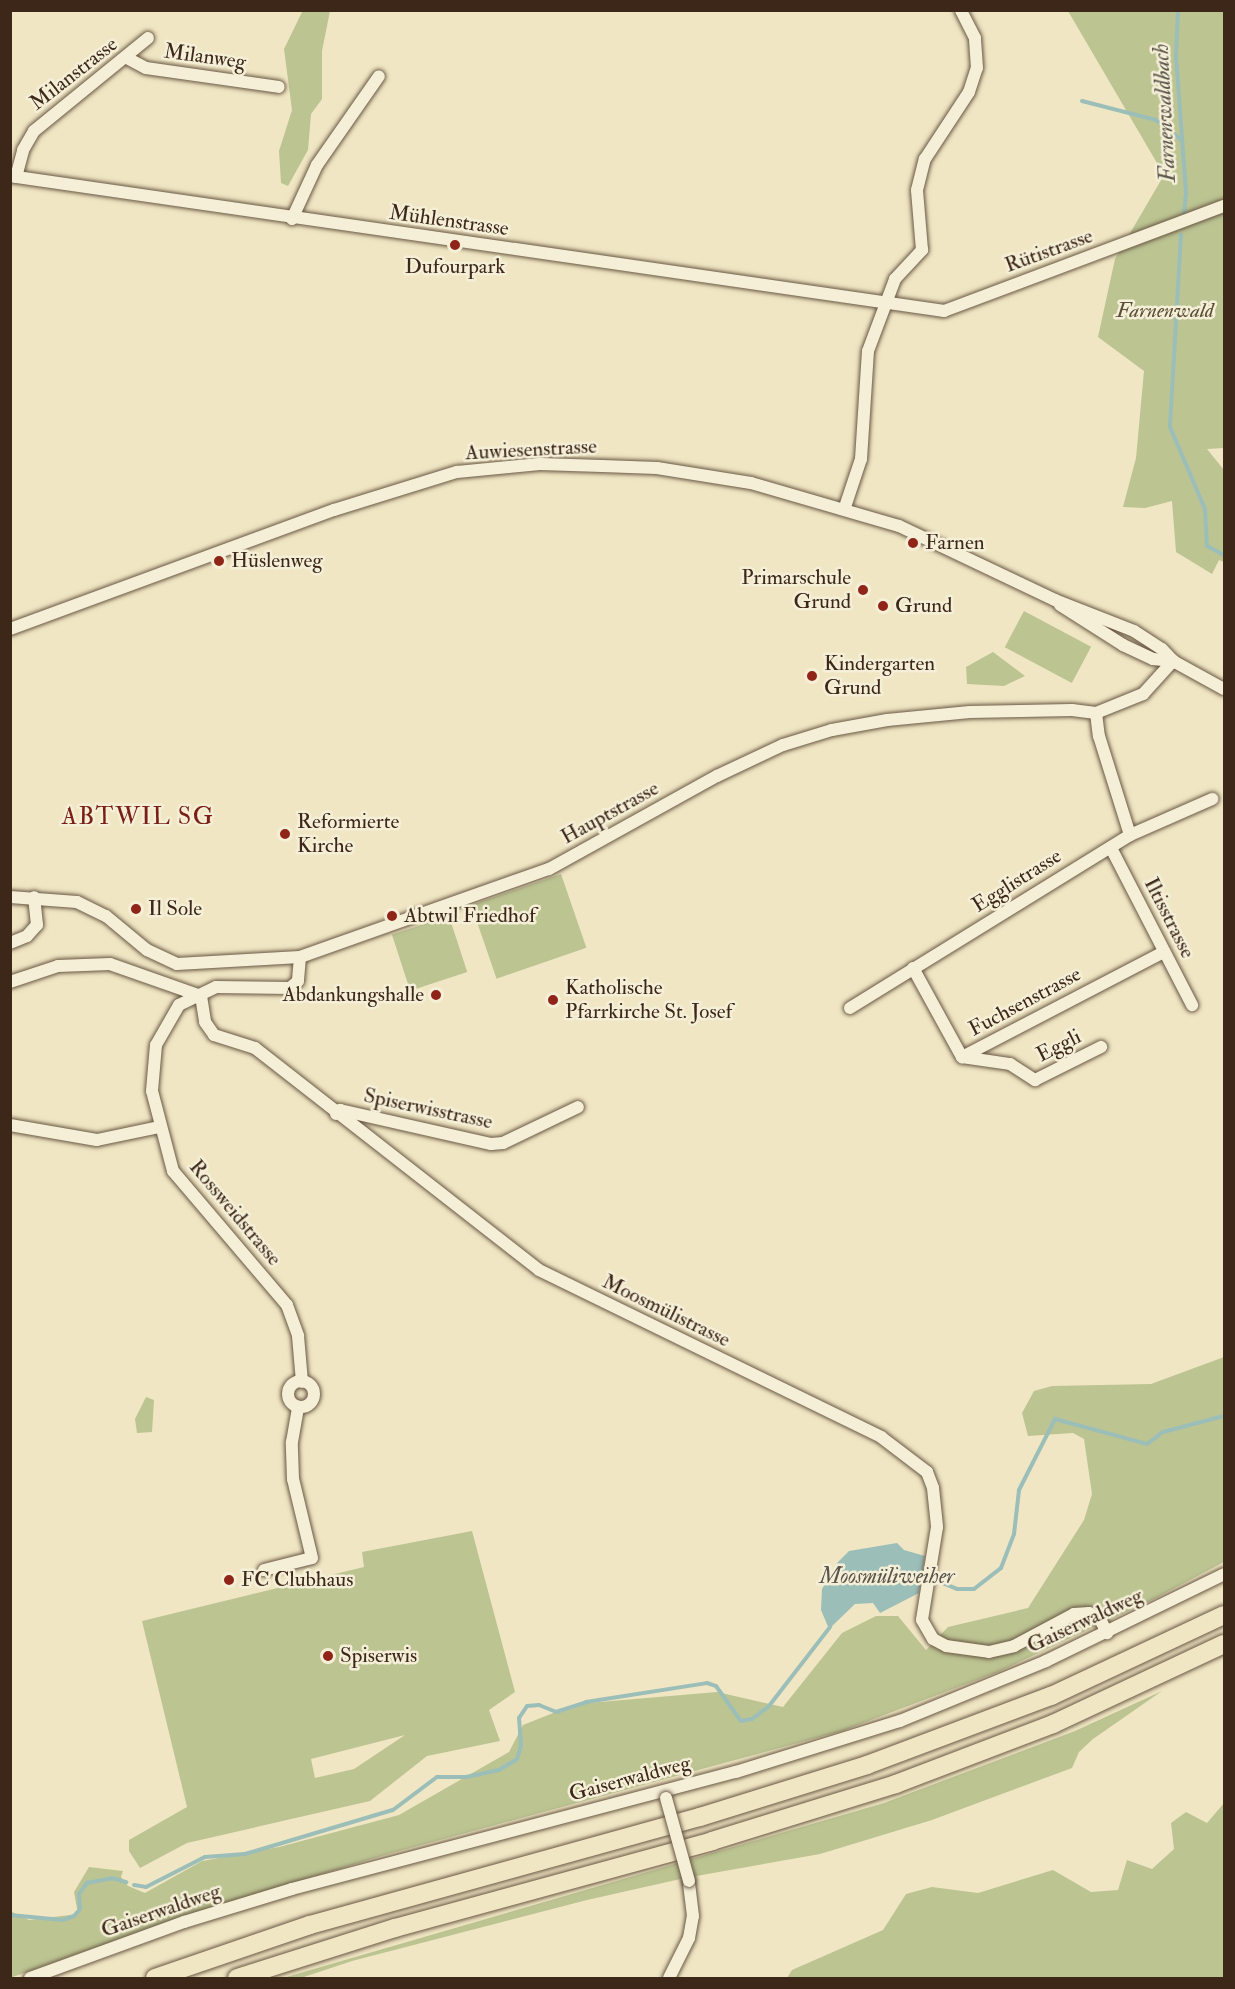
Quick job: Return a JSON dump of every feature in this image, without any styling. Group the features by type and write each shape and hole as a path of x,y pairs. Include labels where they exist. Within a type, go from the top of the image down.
{"highway":[{"path":"155,1978 310,1925 710,1814 867,1765 1051,1695 1224,1615"},
{"path":"237,1978 394,1928 712,1841 896,1784 1053,1724 1224,1644"}],"street":[{"path":"845,507 861,459 868,351 883,303 895,279 922,250 917,190 925,159 974,82 977,68 975,38 962,10"},
{"name":"Milanstrasse","path":"13,177 23,150 34,131 127,58 148,38"},
{"name":"Milanweg","path":"127,58 146,68 279,87"},
{"path":"292,219 317,165 379,76"},
{"name":"Mühlenstrasse","path":"13,177 292,219 417,233 883,303"},
{"name":"Rütistrasse","path":"883,303 944,311 1224,206"},
{"name":"Auwiesenstrasse","path":"10,629 363,500 472,470 540,464 657,468 751,483 845,507 941,544 1055,600 1123,645 1153,658 1173,661"},
{"path":"1173,661 1224,689"},
{"name":"Hauptstrasse","path":"10,897 59,898 89,907 106,916 147,950 177,964 300,957 549,869 717,776 801,739 845,727 938,715 1072,710 1096,713 1138,698 1173,661"},
{"path":"1096,713 1099,736 1130,835"},
{"name":"Egglistrasse","path":"850,1008 1130,835 1212,799"},
{"name":"Iltisstrasse","path":"1111,848 1192,1005"},
{"path":"10,943 27,936 37,925 34,897"},
{"name":"Fuchsenstrasse","path":"913,968 962,1057 1164,952"},
{"name":"Rossweidstrasse","path":"300,957 298,981 291,988 224,986 179,1005 156,1045 152,1091 159,1127 173,1171 184,1187 287,1305 298,1336 302,1382"},
{"path":"10,982 58,966 110,964 201,996"},
{"name":"Moosmülistrasse","path":"201,996 205,1022 214,1035 255,1048 336,1114 539,1270 881,1437 927,1472 938,1507 924,1601 926,1632 946,1646 971,1651 1014,1646 1074,1614 1089,1613 1100,1619 1107,1633"},
{"name":"Eggli","path":"962,1057 1010,1064 1035,1080 1101,1047"},
{"name":"Spiserwisstrasse","path":"336,1114 340,1110 491,1144 503,1143 578,1107"},
{"path":"10,1125 97,1140 159,1127"},
{"path":"264,1570 312,1558 294,1479 292,1442 298,1407 288,1394 291,1386 302,1382 312,1388 314,1396 306,1406 298,1407"},
{"name":"Gaiserwaldweg","path":"30,1978 184,1922 292,1889 665,1794 900,1721 1107,1633 1224,1574"},
{"path":"665,1794 689,1881 693,1916 689,1938 669,1978"}],"green space":[{"path":"303,10 330,11 322,51 322,99 311,114 308,150 288,186 281,183 279,151 292,110 284,49"},
{"name":"Farnenwald","path":"1068,11 1224,11 1224,448 1207,449 1224,470 1224,562 1219,560 1212,574 1176,552 1172,501 1145,508 1123,507 1136,458 1144,371 1098,337 1115,259 1164,175"},
{"path":"1024,611 1091,647 1072,683 1005,647"},
{"path":"993,652 1025,676 1004,686 967,684 966,667"},
{"path":"561,874 586,948 497,979 471,905"},
{"path":"449,916 467,972 410,991 392,935"},
{"path":"1224,1357 1224,1562 1156,1598 998,1672 842,1731 385,1855 196,1912 10,1978 10,1911 29,1920 78,1914 74,1892 89,1867 123,1871 121,1877 128,1886 145,1893 202,1861 279,1847 399,1815 509,1752 523,1725 576,1704 717,1692 783,1707 842,1633 876,1616 898,1616 926,1650 948,1627 1028,1608 1084,1520 1092,1494 1084,1439 1073,1433 1028,1436 1022,1413 1034,1391 1052,1386 1151,1384"},
{"path":"146,1397 154,1400 152,1432 137,1433 135,1419"},
{"name":"Spiserwis","path":"472,1531 515,1692 489,1710 500,1741 427,1756 370,1801 187,1843 140,1868 129,1851 129,1840 187,1807 142,1621 364,1567 362,1552","holes":["405,1735 354,1769 315,1778 311,1759"]},
{"path":"1162,1691 1093,1739 1079,1752 1072,1768 932,1820 820,1854 685,1878 587,1900 352,1961 301,1978 283,1978 884,1803 1075,1731"},
{"path":"1224,1803 1224,1978 787,1978 792,1970 883,1930 906,1894 932,1887 978,1893 1053,1870 1091,1892 1118,1890 1127,1860 1152,1869 1174,1849 1171,1823 1186,1812 1207,1823"}],"water":[{"name":"Moosmüliweiher","path":"897,1543 904,1550 925,1556 919,1593 880,1613 873,1603 855,1604 829,1629 821,1610 822,1589 838,1562 849,1551"}],"waterway":[{"name":"Farnenwaldbach","path":"1178,10 1176,56 1186,193 1184,214"},
{"path":"1082,101 1156,120 1182,140"},
{"path":"1181,235 1170,427 1205,509 1207,546 1224,555"},
{"path":"930,1578 957,1589 974,1589 1001,1568 1014,1534 1019,1490 1055,1419 1147,1444 1163,1432 1224,1416"},
{"path":"134,1885 146,1887 205,1857 245,1854 393,1810 437,1777 466,1777 499,1770 517,1759 521,1746 519,1718 527,1706 539,1705 556,1712 586,1702 707,1683 716,1686 741,1721 752,1719 769,1706 830,1627"},
{"path":"10,1915 63,1920 74,1916 80,1909 79,1894 87,1883 112,1878 126,1882"}],"place":[{"name":"Dufourpark","path":"455,245"},
{"name":"Farnen","path":"913,543"},
{"name":"Hüslenweg","path":"219,561"},
{"name":"Primarschule Grund","path":"863,590"},
{"name":"Grund","path":"883,606"},
{"name":"Kindergarten Grund","path":"812,676"},
{"name":"Reformierte Kirche","path":"285,834"},
{"name":"Il Sole","path":"136,909"},
{"name":"Abtwil Friedhof","path":"392,916"},
{"name":"Abdankungshalle","path":"436,995"},
{"name":"Katholische Pfarrkirche St. Josef","path":"553,1000"},
{"name":"FC Clubhaus","path":"229,1580"},
{"name":"Spiserwis","path":"328,1656"}],"district":[{"name":"ABTWIL SG","path":"138,817"}]}
